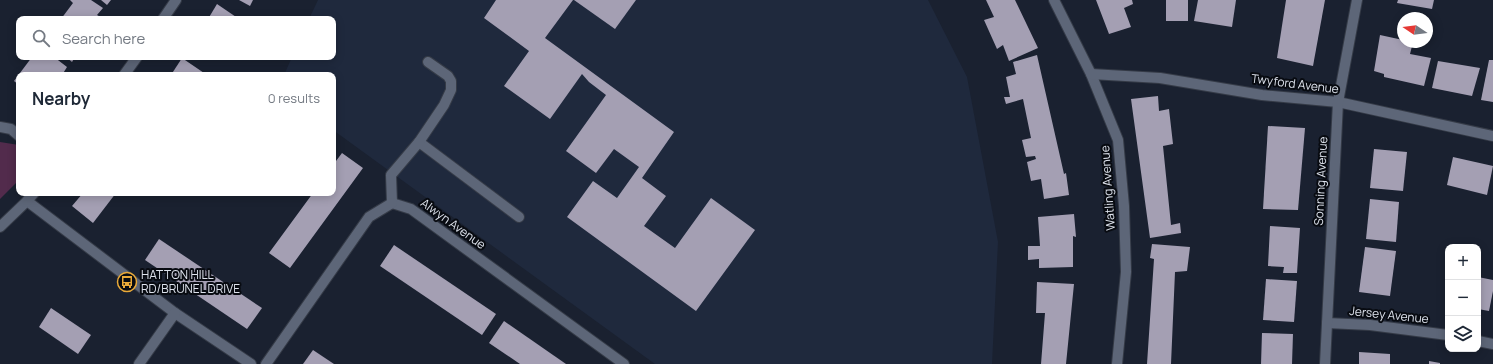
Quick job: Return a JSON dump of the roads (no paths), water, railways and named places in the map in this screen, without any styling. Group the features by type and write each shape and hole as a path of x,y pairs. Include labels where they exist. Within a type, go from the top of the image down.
{"street":[{"path":"165,16 176,0"},
{"name":"Watling Avenue","path":"1054,0 1091,74 1118,140 1124,206 1126,272 1117,364"},
{"name":"Sonning Avenue","path":"1325,364 1338,102 1357,0"},
{"path":"126,72 135,60"},
{"path":"266,364 369,216 392,203 391,175 419,142 444,105 452,90 451,81 448,76 428,62"},
{"name":"Twyford Avenue","path":"1091,74 1160,78 1262,95 1338,102 1493,136"},
{"path":"0,127 11,129 16,133"},
{"path":"419,142 519,216"},
{"path":"0,227 30,197 174,313 251,364"},
{"name":"Alwyn Avenue","path":"392,203 411,209 624,364"},
{"path":"139,364 174,313"},
{"name":"Jersey Avenue","path":"1327,323 1370,325 1445,335"},
{"path":"1481,342 1493,344"}],"place":[{"name":"HATTON HILL RD/BRUNEL DRIVE","path":"127,282"}]}
